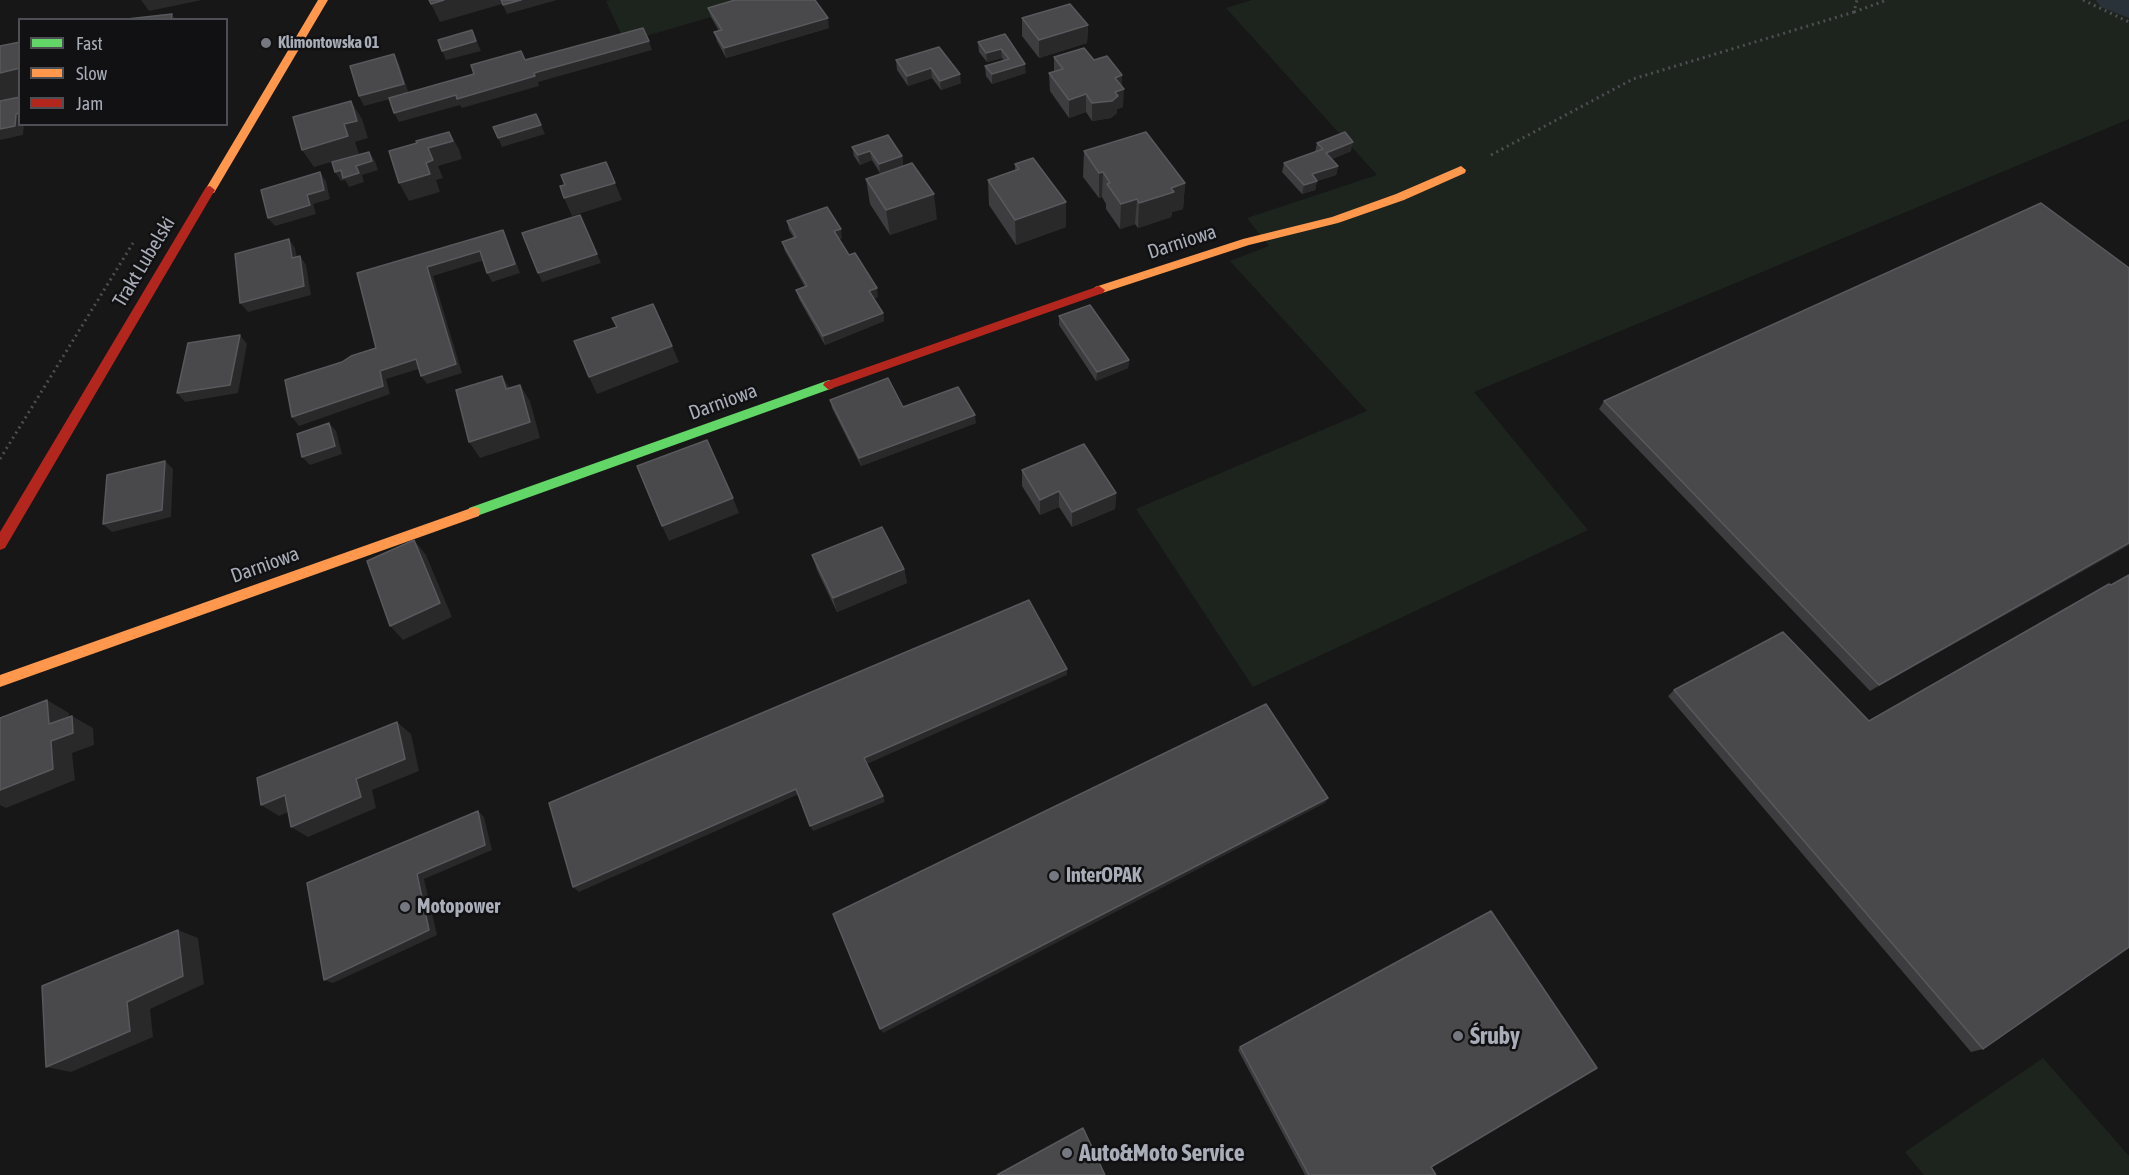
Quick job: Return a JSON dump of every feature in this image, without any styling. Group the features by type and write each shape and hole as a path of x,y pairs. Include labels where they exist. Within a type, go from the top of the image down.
{"street":[{"name":"Trakt Lubelski","path":"0,544 323,0"},
{"name":"Darniowa","path":"0,681 1070,299 1247,242 1334,220 1400,197 1461,170"}],"path":[{"path":"1854,12 1857,0"},
{"path":"1461,170 1556,122 1633,79 1887,0"},
{"path":"2083,0 2129,22"},
{"path":"0,459 137,236"}],"shaded area":[{"path":"770,0 625,42 606,1"},
{"path":"1252,0 2129,0 2129,119 1474,392 1588,530 1253,687 1136,509 1367,411 1230,261 1269,246 1247,218 1377,175 1226,8"},
{"path":"2043,1058 2129,1156 2129,1175 1924,1175 1905,1152"}],"building":[{"path":"429,0 444,0 431,4"},
{"path":"501,0 521,0 503,5"},
{"path":"735,0 815,0 828,18 724,48 714,32 722,30 708,8"},
{"path":"1070,4 1088,25 1039,40 1022,18"},
{"path":"172,14 171,18 136,18"},
{"path":"643,28 649,41 534,73 535,76 457,99 456,95 394,113 389,98 474,74 471,65 521,51 525,60"},
{"path":"472,30 476,41 442,51 438,40"},
{"path":"1005,34 1025,64 992,74 985,66 1009,59 1001,49 986,53 978,42"},
{"path":"18,42 18,68 0,73 0,46"},
{"path":"939,47 960,74 940,81 931,68 907,76 896,60"},
{"path":"1084,48 1094,60 1107,56 1122,75 1115,78 1124,89 1115,92 1118,96 1112,101 1092,103 1086,94 1069,100 1049,73 1063,69 1054,57"},
{"path":"394,54 404,84 359,96 350,66"},
{"path":"18,97 15,126 0,129 0,101"},
{"path":"351,101 357,121 344,124 348,136 302,150 293,117"},
{"path":"536,114 541,125 498,138 493,127"},
{"path":"449,132 453,141 428,148 433,160 426,163 430,174 399,183 389,151"},
{"path":"1146,132 1185,183 1171,188 1174,192 1139,203 1137,199 1121,204 1107,184 1110,183 1103,172 1099,173 1084,151"},
{"path":"1345,132 1353,142 1326,153 1338,166 1312,174 1317,181 1304,185 1284,163 1323,149 1317,143"},
{"path":"888,135 902,156 879,164 870,151 858,155 852,147"},
{"path":"369,152 372,161 356,166 359,173 343,178 341,170 335,172 332,162"},
{"path":"1033,158 1066,202 1015,220 988,180 1019,169 1015,164"},
{"path":"606,162 615,183 564,198 560,186 565,185 561,175"},
{"path":"912,163 934,194 886,210 866,179"},
{"path":"320,172 324,190 307,195 310,205 268,218 261,190"},
{"path":"2041,203 2129,268 2129,543 1879,685 1604,401"},
{"path":"827,207 841,229 834,231 849,255 855,253 877,288 869,291 883,313 823,336 796,290 807,286 782,242 796,237 787,221"},
{"path":"580,215 597,254 538,273 522,233"},
{"path":"503,230 515,264 487,273 480,251 427,267 456,364 421,376 416,359 380,371 383,386 292,417 285,380 342,362 351,356 376,348 357,273"},
{"path":"289,239 292,258 300,256 304,286 240,303 235,254"},
{"path":"653,304 672,346 589,377 574,341 617,327 612,318"},
{"path":"1090,305 1129,360 1097,372 1059,316"},
{"path":"240,335 230,385 177,393 188,343"},
{"path":"502,376 506,389 520,385 530,422 469,442 456,390"},
{"path":"888,378 903,407 958,387 975,415 859,458 830,400"},
{"path":"329,423 335,446 302,457 297,434"},
{"path":"707,440 733,498 662,526 637,466"},
{"path":"1084,444 1116,493 1072,512 1059,491 1040,500 1022,470"},
{"path":"165,461 162,510 103,524 107,475"},
{"path":"882,527 904,569 833,598 812,555"},
{"path":"414,540 440,603 390,626 367,561"},
{"path":"2129,575 2129,947 1983,1049 1674,690 1783,632 1869,721 2109,584"},
{"path":"1029,600 1067,669 864,758 883,796 810,826 796,789 573,887 549,803"},
{"path":"47,700 49,724 72,716 73,733 51,741 53,769 0,790 0,718"},
{"name":"InterOPAK","path":"1266,704 1328,798 880,1029 833,914"},
{"path":"397,722 405,759 356,779 361,797 291,827 285,795 261,805 257,778"},
{"path":"478,811 485,845 417,874 429,930 324,980 307,883"},
{"name":"Śruby","path":"1491,911 1597,1068 1431,1167 1436,1175 1309,1175 1240,1047"},
{"path":"178,930 183,976 127,1002 130,1031 46,1067 42,986"},
{"name":"Auto&Moto Service","path":"1083,1128 1105,1175 997,1175"}],"waterway":[{"path":"2113,0 2129,8"}],"traffic: fast":[{"path":"474,512 829,385"}],"traffic: slow":[{"path":"210,190 323,0"},
{"path":"1099,290 1247,242 1334,220 1400,197 1461,170"},
{"path":"0,681 474,512"}],"traffic: jam":[{"path":"0,544 210,190"},
{"path":"829,385 1099,290"}],"place":[{"name":"Klimontowska 01","path":"266,43"},
{"name":"InterOPAK","path":"1054,876"},
{"name":"Motopower","path":"405,907"},
{"name":"Śruby","path":"1458,1036"},
{"name":"Auto&Moto Service","path":"1067,1153"}]}
